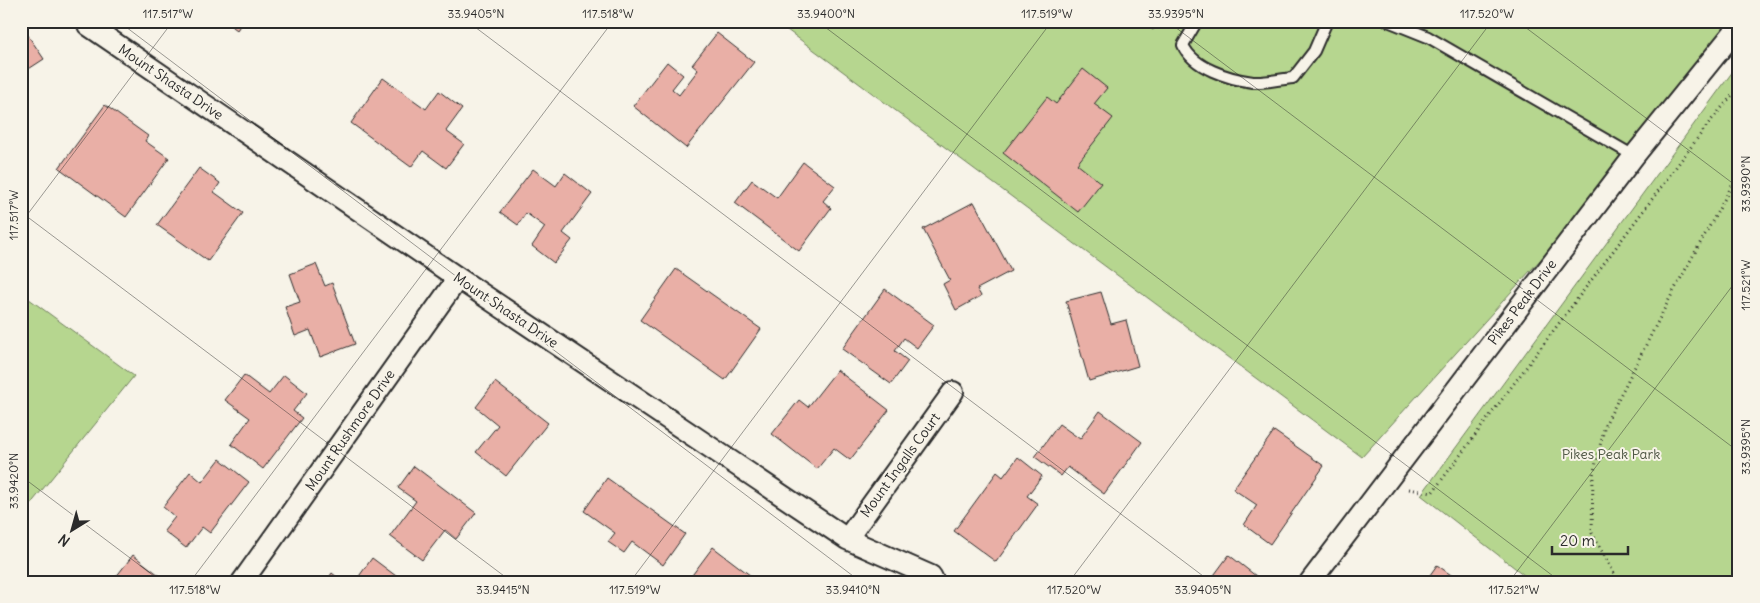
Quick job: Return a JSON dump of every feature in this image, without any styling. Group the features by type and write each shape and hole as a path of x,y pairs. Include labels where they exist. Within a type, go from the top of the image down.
{"street":[{"name":"Mount Shasta Drive","path":"88,21 88,25 458,278 847,539 931,576 934,582"},
{"name":"Pikes Peak Drive","path":"1310,582 1634,156 1739,26"},
{"name":"Mount Rushmore Drive","path":"242,582 458,278"},
{"name":"Mount Ingalls Court","path":"847,539 953,392"}],"lane":[{"path":"1197,21 1183,44 1186,53 1214,73 1254,82 1293,78 1314,51 1327,21"},
{"path":"1388,21 1428,37 1634,156"}],"path":[{"path":"1383,486 1432,493 1709,123 1739,87"},
{"path":"1619,582 1592,533 1593,475 1605,425 1672,294 1739,173"}],"green space":[{"path":"775,21 1739,21 1634,156 1362,457"},
{"name":"Pikes Peak Park","path":"1739,63 1739,582 1533,582 1421,495"},
{"path":"21,293 134,376 21,516"}],"building":[{"path":"225,21 243,21 237,30"},
{"path":"1142,21 1159,21 1153,30"},
{"path":"21,25 44,59 21,74"},
{"path":"717,33 754,62 686,148 633,106 667,62 683,75 672,89 679,95 698,70 692,65"},
{"path":"1083,69 1107,88 1094,104 1113,118 1077,164 1101,183 1078,212 1003,153 1047,97 1056,104"},
{"path":"383,78 426,109 439,91 462,109 446,131 464,144 446,168 423,151 411,167 351,123"},
{"path":"105,105 148,136 145,141 169,158 126,217 59,168"},
{"path":"803,162 835,186 823,201 831,208 799,251 735,203 752,180 777,198"},
{"path":"199,168 220,183 214,192 243,213 208,261 157,225"},
{"path":"533,169 556,186 565,173 592,194 563,233 572,240 554,263 532,246 545,227 526,213 518,225 500,212"},
{"path":"974,202 1011,271 977,289 981,296 956,310 943,284 950,280 923,229"},
{"path":"316,264 325,286 332,283 355,344 320,357 310,330 295,336 285,307 300,302 290,274"},
{"path":"676,269 761,329 725,380 640,320"},
{"path":"885,289 934,325 917,348 904,338 895,351 908,361 891,384 842,349"},
{"path":"1101,292 1111,324 1126,320 1138,366 1089,381 1066,301"},
{"path":"837,370 889,410 850,460 834,448 817,469 772,434 799,400 808,407"},
{"path":"244,375 269,394 284,375 307,393 293,411 302,418 263,469 231,444 250,418 225,400"},
{"path":"495,382 548,423 506,476 476,452 498,425 476,407"},
{"path":"1100,411 1142,442 1104,494 1068,467 1061,476 1035,457 1059,424 1080,439"},
{"path":"1274,431 1324,466 1270,544 1244,525 1257,505 1233,489"},
{"path":"1018,457 1042,476 1027,496 1038,504 996,562 954,531 997,472 1003,477"},
{"path":"220,459 249,482 210,533 202,527 186,548 164,531 175,517 163,507 190,472 202,482"},
{"path":"414,466 476,513 456,539 445,530 422,560 390,536 416,501 398,488"},
{"path":"607,478 685,534 663,565 632,542 624,553 608,542 615,533 584,511"},
{"path":"713,547 759,582 687,582"},
{"path":"133,555 168,582 112,582"},
{"path":"1229,555 1261,580 1260,582 1209,582"},
{"path":"372,558 404,582 355,582"},
{"path":"1437,565 1461,582 1425,582"},
{"path":"332,573 343,582 326,582"}]}
